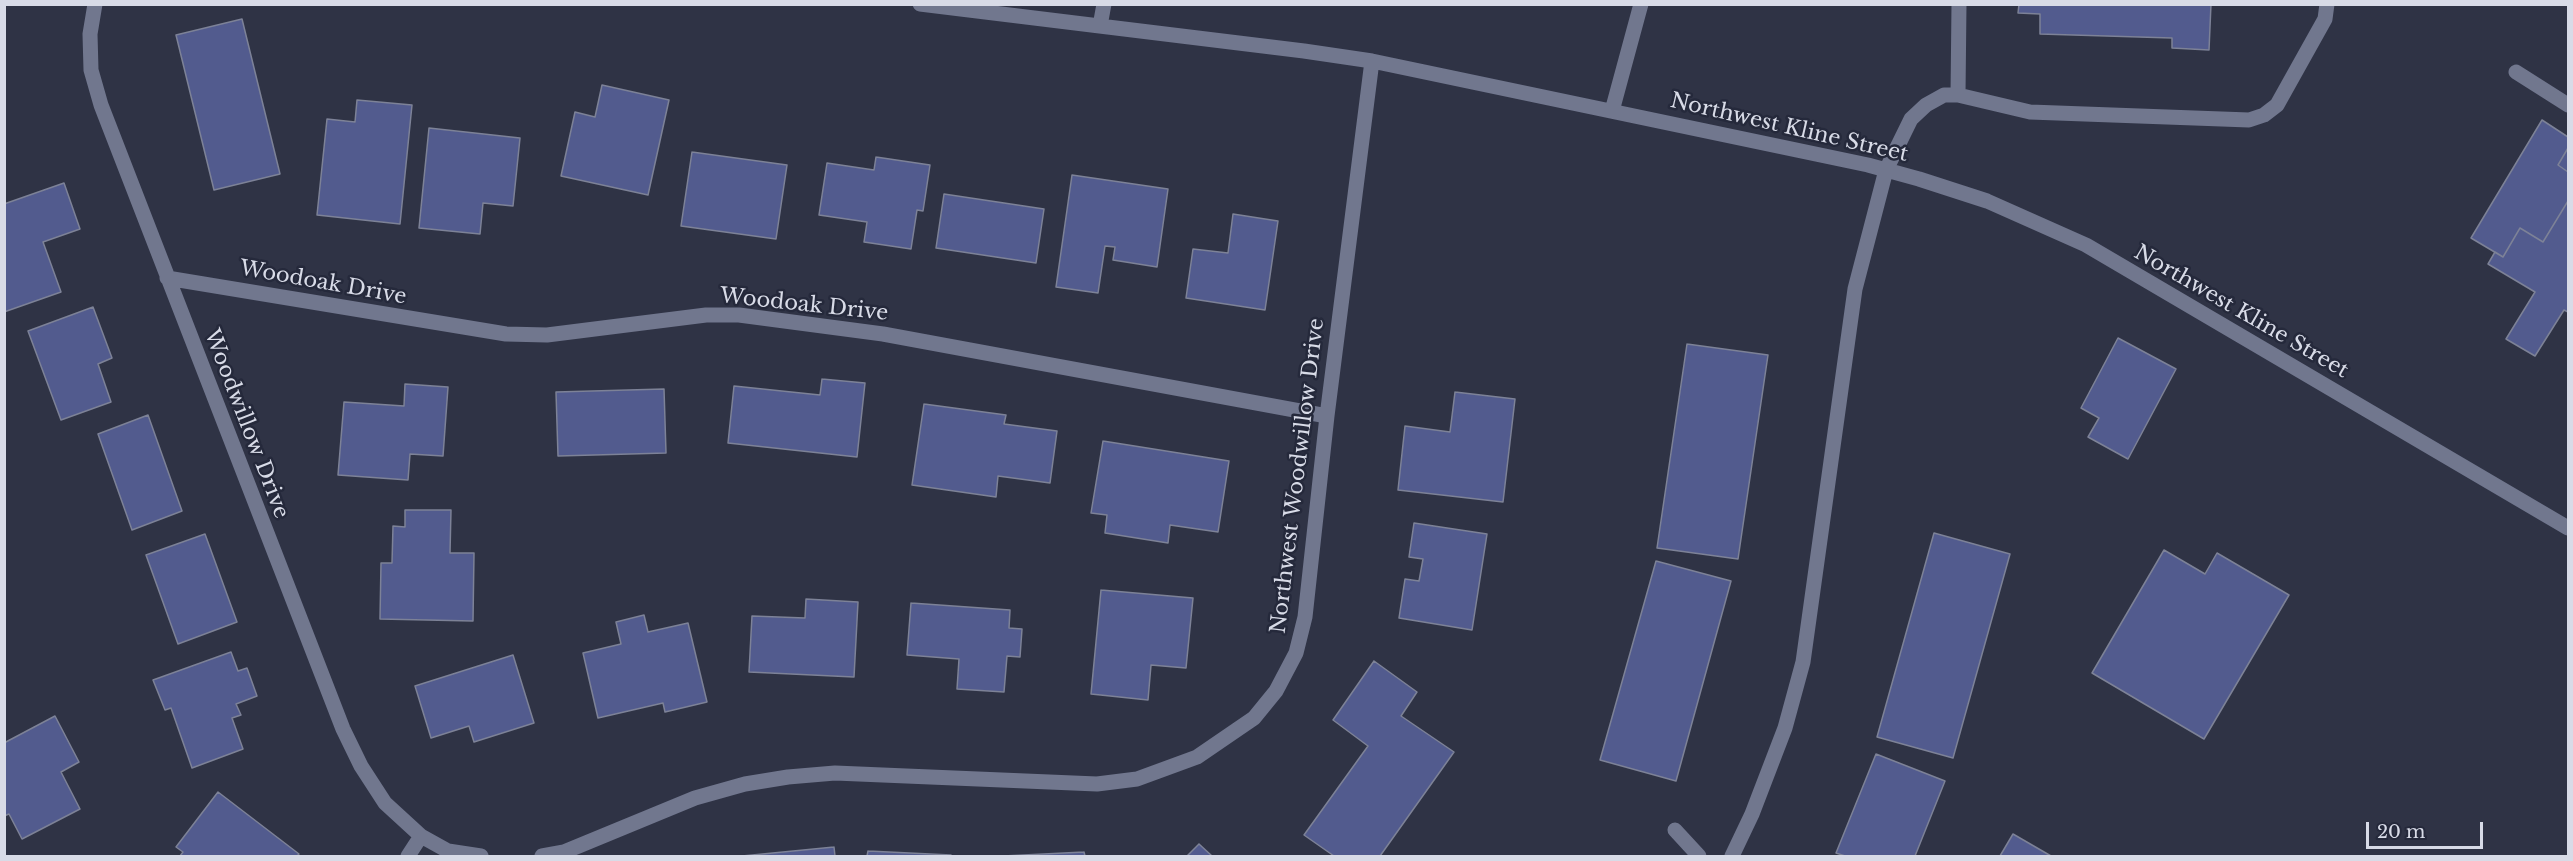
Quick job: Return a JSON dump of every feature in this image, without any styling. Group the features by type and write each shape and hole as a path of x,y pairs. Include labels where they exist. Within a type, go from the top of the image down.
{"street":[{"name":"Woodwillow Drive","path":"95,4 90,34 91,70 101,105 343,729 361,766 385,803 421,836"},
{"name":"Northwest Kline Street","path":"920,4 1372,61 1886,170 1987,201 2086,245 2568,528"},
{"path":"1100,26 1104,4"},
{"path":"1612,111 1641,4"},
{"path":"1958,95 1959,4"},
{"path":"1731,856 1752,814 1785,728 1803,662 1855,289 1886,170 1911,118 1926,105 1944,95 1958,95 2030,112 2249,120 2264,115 2277,105 2325,19 2327,4"},
{"name":"Northwest Woodwillow Drive","path":"542,856 564,852 695,798 745,784 788,777 834,773 1097,784 1137,779 1197,757 1254,717 1276,692 1296,653 1305,617 1327,416 1372,61"},
{"path":"2516,72 2568,105"},
{"name":"Woodoak Drive","path":"167,278 506,334 547,335 706,315 739,315 883,334 1327,416"},
{"path":"1675,830 1699,856"},
{"path":"408,856 421,836 448,851 481,856"}],"building":[{"path":"2019,4 2211,4 2209,50 2172,48 2172,38 2040,34 2040,14 2018,13"},
{"path":"242,19 280,174 214,190 176,35"},
{"path":"602,85 669,100 648,195 561,176 575,112 595,117"},
{"path":"357,100 412,105 400,224 317,215 327,119 355,122"},
{"path":"2542,120 2568,137 2568,148 2558,165 2568,172 2568,201 2543,242 2520,228 2503,257 2471,238"},
{"path":"429,128 520,138 513,206 483,203 480,234 419,228"},
{"path":"2568,148 2568,172 2558,165"},
{"path":"692,152 787,165 776,239 681,226"},
{"path":"876,157 930,165 923,211 917,210 911,249 864,242 867,222 819,215 827,163 874,170"},
{"path":"1072,175 1168,189 1157,267 1113,260 1115,247 1105,246 1098,293 1056,287"},
{"path":"64,183 80,229 43,242 61,292 4,312 4,204"},
{"path":"944,194 1044,209 1036,263 936,248"},
{"path":"2568,201 2568,312 2564,310 2535,356 2506,339 2535,292 2488,264 2495,252 2503,257 2520,228 2543,242"},
{"path":"1233,214 1278,221 1265,310 1186,298 1193,249 1228,253"},
{"path":"93,307 112,358 98,364 111,402 61,420 28,331"},
{"path":"2118,338 2176,369 2128,459 2088,437 2099,418 2081,408"},
{"path":"1687,344 1768,355 1738,559 1657,548"},
{"path":"822,379 865,383 857,457 728,443 734,386 820,395"},
{"path":"405,384 448,387 443,456 410,454 408,480 338,475 344,402 404,406"},
{"path":"664,389 666,453 558,456 556,392"},
{"path":"1455,392 1515,399 1503,502 1398,490 1405,426 1450,432"},
{"path":"924,404 1006,415 1004,424 1057,431 1050,483 998,476 996,497 912,485"},
{"path":"148,415 182,511 132,530 98,434"},
{"path":"1103,441 1229,461 1218,532 1170,525 1168,543 1105,533 1107,515 1091,513"},
{"path":"405,510 451,510 450,553 474,553 473,621 380,619 381,563 392,563 393,526 405,527"},
{"path":"1414,523 1487,534 1472,630 1399,618 1405,579 1419,581 1423,559 1409,557"},
{"path":"1934,533 2010,554 1953,758 1877,737"},
{"path":"205,534 237,622 178,644 146,555"},
{"path":"2164,550 2205,574 2217,553 2289,595 2204,739 2092,673"},
{"path":"1656,561 1731,581 1676,781 1600,760"},
{"path":"1101,590 1193,598 1186,668 1151,665 1148,700 1091,694"},
{"path":"806,599 858,602 854,677 749,672 752,616 805,618"},
{"path":"911,603 1010,610 1009,628 1022,629 1020,657 1007,656 1004,692 957,689 959,659 907,655"},
{"path":"644,615 648,632 688,623 707,702 665,712 663,703 598,718 583,653 621,644 616,622"},
{"path":"231,652 238,671 247,668 257,696 236,704 241,715 232,718 243,749 192,768 171,708 165,710 153,680"},
{"path":"513,655 534,723 474,742 469,726 431,738 415,686"},
{"path":"1374,661 1417,692 1401,716 1454,752 1380,856 1334,856 1304,835 1368,746 1333,720"},
{"path":"55,716 79,762 61,772 80,809 22,839 9,814 4,816 4,743"},
{"path":"1876,754 1945,781 1915,856 1845,856 1836,853"},
{"path":"218,792 299,854 297,856 180,856 183,852 176,847"},
{"path":"2013,834 2051,856 2000,856"},
{"path":"1199,844 1212,856 1187,856"},
{"path":"834,847 835,856 742,856"},
{"path":"868,851 951,855 951,856 867,856"},
{"path":"1084,852 1085,856 1003,856"}]}
